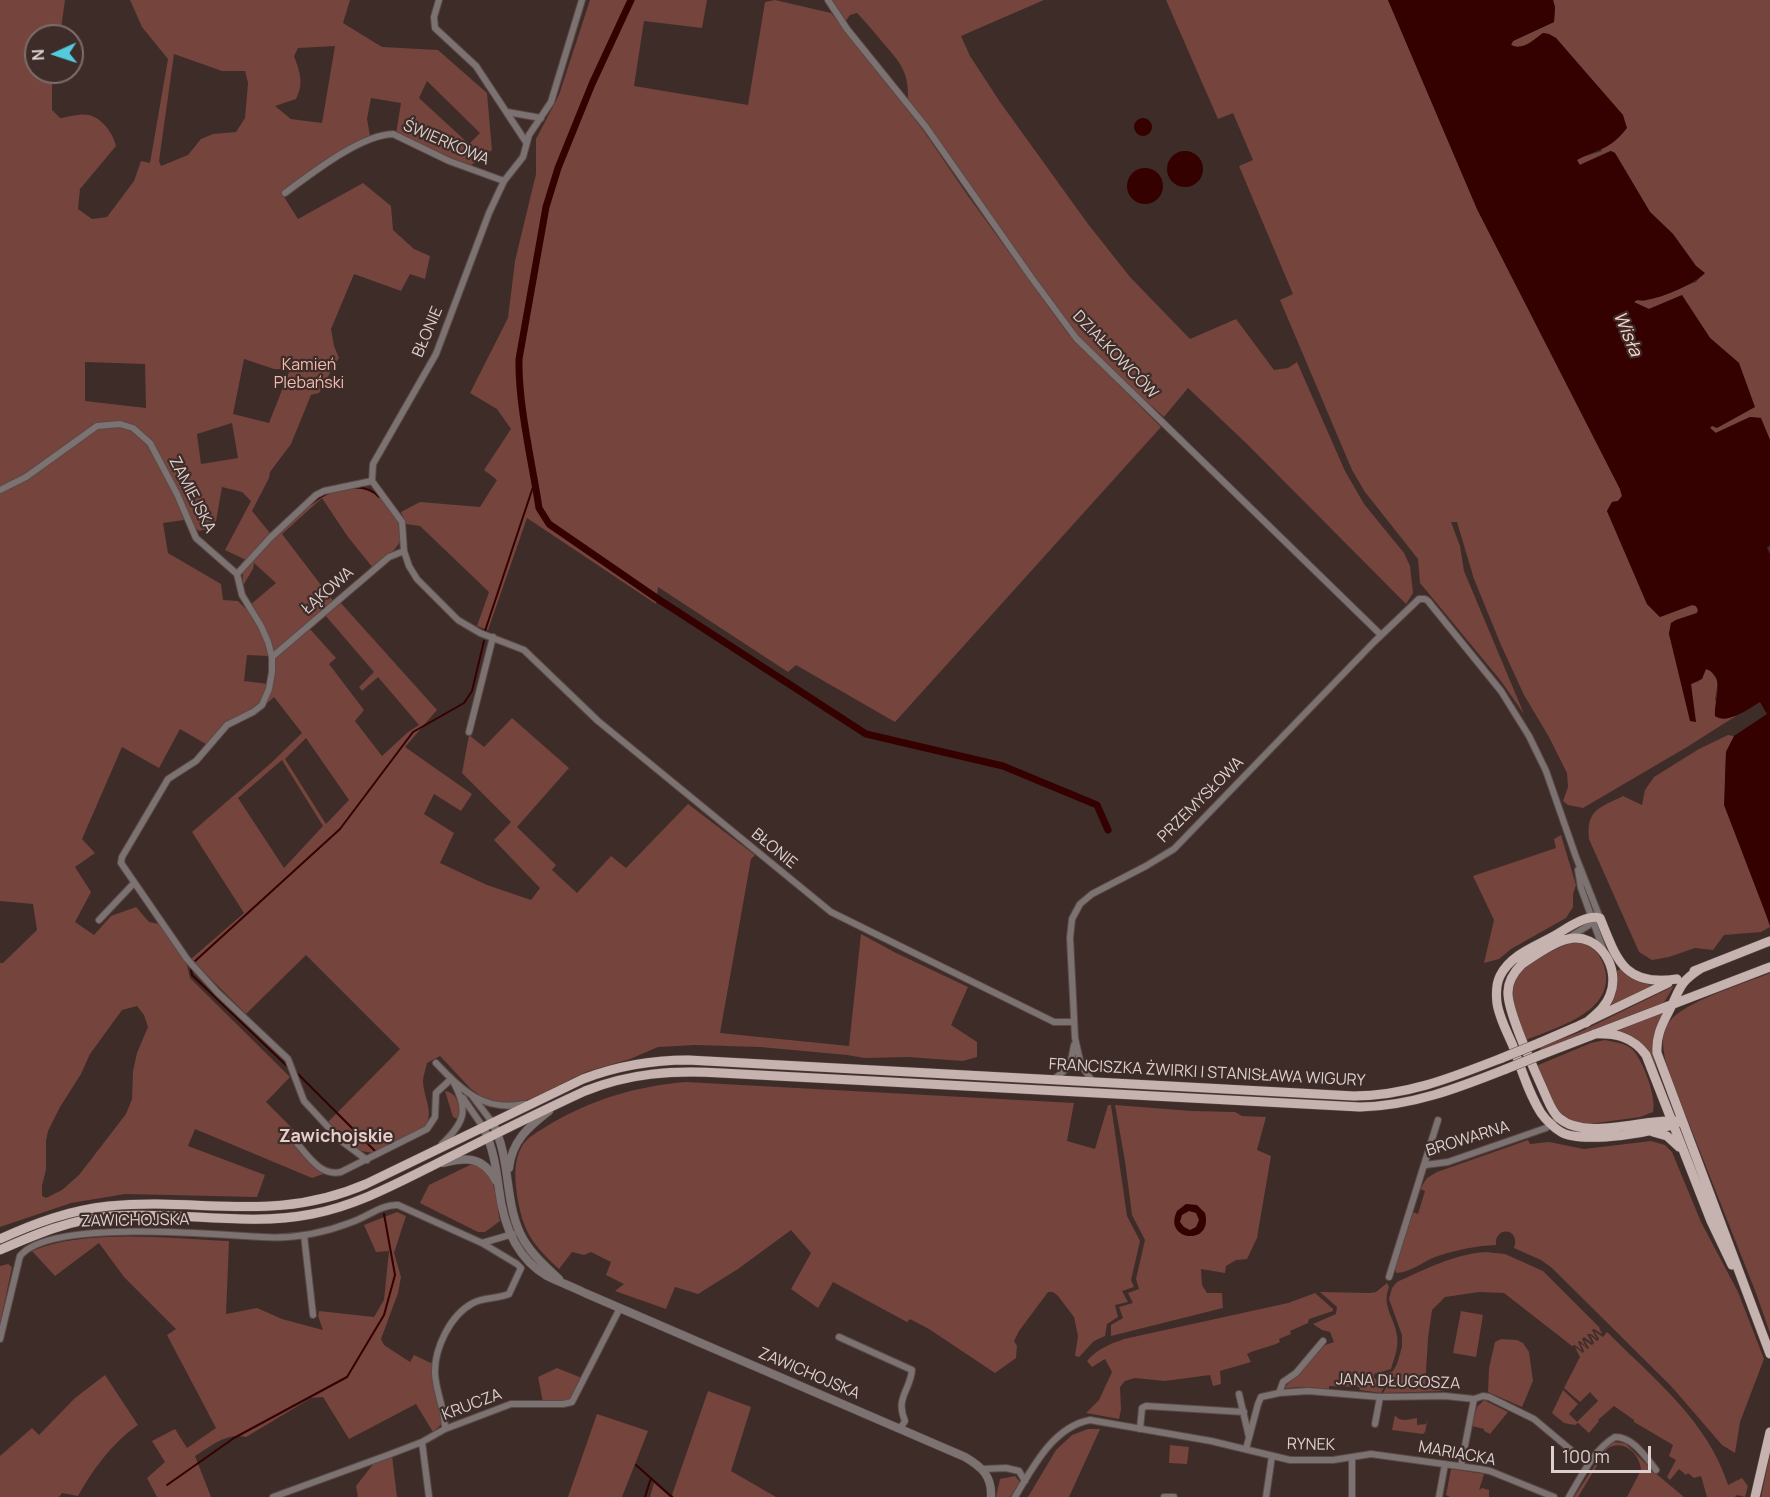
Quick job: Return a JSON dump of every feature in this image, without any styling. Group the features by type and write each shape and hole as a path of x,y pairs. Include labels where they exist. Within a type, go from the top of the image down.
{"main road":[{"path":"1675,1122 1596,1137 1579,1138 1560,1132 1554,1121 1533,1098 1502,1018 1497,1002 1497,985 1505,967 1517,956 1595,919 1625,969 1637,977 1650,981 1677,979"},
{"path":"1554,1121 1510,1005 1508,992 1514,974 1522,964 1567,939 1585,939 1603,951 1612,971 1612,990 1605,1005 1586,1023"},
{"name":"FRANCISZKA ŻWIRKI I STANISŁAWA WIGURY","path":"0,1239 54,1217 102,1207 136,1205 256,1208 313,1202 358,1187 531,1103 608,1070 666,1060 1337,1096 1372,1096 1420,1088 1539,1043 1677,979 1770,941"},
{"name":"FRANCISZKA ŻWIRKI I STANISŁAWA WIGURY","path":"0,1250 60,1226 108,1216 154,1215 264,1219 314,1214 362,1199 596,1087 626,1078 657,1073 688,1071 1320,1106 1375,1107 1415,1101 1506,1069 1770,967"},
{"path":"1700,969 1683,982 1674,996 1658,1035 1657,1053 1684,1153 1711,1221 1751,1302"},
{"path":"1665,1017 1687,999"},
{"path":"1594,1034 1618,1035 1638,1046 1648,1059 1725,1229 1770,1354"},
{"path":"1648,1126 1660,1113 1663,1096"},
{"path":"1648,1126 1667,1136 1684,1153"},
{"path":"1755,1497 1770,1432"}],"street":[{"path":"439,0 434,17 435,28 472,62 526,142"},
{"name":"BŁONIE","path":"582,0 551,102 532,129 523,157 504,181 489,213 436,354 375,458 372,481 400,517 404,551 412,572 450,613 470,628 513,644 533,657 573,699 598,721 831,912 1054,1022 1074,1022"},
{"name":"DZIAŁKOWCÓW","path":"828,0 847,29 926,126 1072,333 1381,635"},
{"path":"507,112 541,118"},
{"name":"ŚWIERKOWA","path":"285,193 327,162 371,139 388,135 393,135 449,161 504,181"},
{"name":"ZAMIEJSKA","path":"0,490 26,477 98,426 120,424 133,429 150,443 177,494 196,538 237,574"},
{"path":"367,1160 340,1140 304,1101 288,1059 235,1010 187,959 134,883 121,860 168,779 196,761 227,725 262,705 271,680 272,657 261,626 242,595 237,574 270,537 316,495 324,491 372,481"},
{"name":"ŁĄKOWA","path":"272,657 389,557 404,551"},
{"name":"PRZEMYSŁOWA","path":"1075,1038 1070,938 1072,919 1080,904 1099,889 1146,866 1174,849 1381,635 1413,603 1422,598 1428,601 1476,659 1520,719 1546,771 1595,919"},
{"path":"469,732 493,637"},
{"path":"99,920 134,883"},
{"path":"1567,939 1595,919 1603,951"},
{"path":"1053,1080 1070,1066 1075,1038"},
{"path":"1075,1038 1081,1065 1093,1082"},
{"path":"436,1063 470,1094 487,1103 500,1106 531,1103"},
{"path":"295,1141 322,1169 331,1173 340,1172 427,1129 435,1117 436,1093 451,1079"},
{"path":"451,1079 461,1096 487,1124"},
{"path":"470,1094 487,1124"},
{"path":"437,1149 461,1122 463,1107 461,1096"},
{"path":"508,1179 511,1156 522,1133 560,1103"},
{"path":"1425,1165 1438,1120"},
{"name":"BROWARNA","path":"1389,1277 1425,1165 1448,1162 1546,1128 1554,1121"},
{"name":"ZAWICHOJSKA","path":"487,1124 494,1136 508,1179 519,1231 531,1251 560,1281"},
{"name":"ZAWICHOJSKA","path":"494,1136 502,1212 510,1235 518,1249 532,1265 547,1275 965,1457 983,1469 1006,1468 1019,1471 1024,1480"},
{"path":"430,1167 457,1160 474,1160 488,1168 498,1185"},
{"name":"ZAWICHOJSKA","path":"0,1339 20,1256 36,1245 68,1236 100,1232 266,1237 304,1235 351,1223 393,1204 402,1206 482,1244 518,1264 521,1271 508,1294 482,1299 469,1305 445,1334 437,1357 435,1374 445,1428"},
{"path":"482,1244 519,1231"},
{"path":"304,1235 310,1302 314,1315"},
{"name":"KRUCZA","path":"273,1497 422,1442 445,1428 511,1404 568,1404 572,1402 620,1308"},
{"path":"839,1338 912,1370 900,1402 905,1421 900,1429"},
{"path":"1246,1449 1259,1400 1265,1395 1279,1392 1283,1382 1296,1373 1323,1341"},
{"name":"JANA DŁUGOSZA","path":"1279,1392 1308,1391 1474,1399 1489,1397 1534,1419 1571,1450"},
{"path":"1239,1394 1249,1438"},
{"path":"1375,1424 1380,1396"},
{"path":"1461,1466 1474,1399"},
{"path":"1140,1429 1142,1408 1146,1406 1244,1412"},
{"path":"1015,1497 1024,1480 1052,1442 1074,1424 1090,1420 1246,1449 1272,1456"},
{"path":"1569,1497 1589,1465 1608,1441 1615,1437 1623,1438 1634,1445 1656,1470"},
{"path":"422,1442 429,1497"},
{"name":"MARIACKA","path":"1352,1458 1380,1454 1490,1471 1554,1497"},
{"name":"RYNEK","path":"1266,1497 1272,1456 1312,1461 1352,1458 1352,1497"},
{"path":"1439,1497 1445,1464"},
{"path":"983,1469 991,1484 991,1497"},
{"path":"1164,1497 1174,1497"}],"green space":[{"name":"Kamień Plebański","path":"0,0 65,0 62,24 24,24 24,84 52,84 52,110 60,118 89,115 98,119 110,131 116,146 80,189 78,209 92,219 107,217 134,181 141,161 150,163 168,59 142,27 130,0 350,0 343,23 382,47 438,50 487,93 492,150 470,166 396,134 401,103 371,98 367,119 370,136 329,157 281,192 298,219 363,183 391,206 393,230 414,249 430,256 425,279 410,274 401,291 354,274 331,329 339,358 319,393 311,395 291,444 270,472 252,511 270,533 246,560 225,550 251,501 242,492 222,487 215,527 199,531 184,520 163,523 168,553 221,584 223,600 238,601 245,608 247,607 262,629 269,656 247,655 244,681 268,684 269,697 274,678 274,658 309,628 336,658 329,664 364,710 355,721 382,756 419,725 378,677 362,691 359,687 374,672 325,615 340,602 437,710 405,747 472,794 461,811 434,794 424,814 454,833 440,863 487,885 531,900 540,888 494,840 511,822 462,773 469,735 484,747 512,718 569,768 517,827 556,865 552,870 577,893 611,856 626,868 688,804 755,855 751,859 720,1033 849,1046 861,934 968,987 951,1025 977,1042 977,1057 963,1061 908,1057 865,1058 760,1047 695,1045 658,1047 630,1059 586,1072 531,1099 511,1103 494,1102 482,1097 471,1089 440,1056 427,1063 424,1075 423,1082 429,1118 423,1129 373,1153 356,1150 328,1122 400,1049 306,955 246,1014 191,959 244,913 192,832 302,733 274,697 262,708 223,731 211,747 180,729 159,768 122,747 82,839 95,853 75,867 91,892 75,922 94,935 111,916 136,907 149,922 160,924 187,965 190,978 290,1077 266,1102 301,1137 298,1149 307,1161 326,1173 312,1178 195,1129 188,1146 265,1175 257,1197 125,1194 71,1203 0,1227 0,963 3,963 37,930 33,904 0,901","holes":["335,46 322,123 291,119 275,106 296,99 298,94 300,78 294,56 298,48","174,54 222,71 245,71 248,83 245,118 236,132 213,134 201,139 188,155 161,166 159,161","427,81 480,133 469,144 419,98","244,359 274,369 281,369 293,362 269,423 233,414","85,362 145,364 146,408 85,401","232,423 238,458 201,464 197,434","306,738 349,800 326,824 285,759","282,760 323,826 284,868 238,798","137,1006 144,1015 148,1027 137,1053 133,1071 132,1099 126,1114 79,1175 62,1190 46,1198 42,1196 42,1186 46,1169 48,1131 90,1054 122,1010"]},
{"path":"590,0 707,0 702,28 644,21 634,86 748,105 765,2 775,0 831,13 923,130 1068,334 1161,427 895,722 796,665 788,672 658,587 656,604 527,518 488,630 477,626 489,592 420,526 406,524 401,512 420,502 480,507 497,480 484,470 511,429 497,409 470,393 508,318 515,261 536,174 536,139 559,95"},
{"path":"831,0 1044,0 961,36 970,56 1000,102 1088,224 1130,277 1190,339 1236,319 1274,370 1288,368 1297,362 1345,471 1364,504 1404,553 1410,566 1413,593 1406,604 1188,388 1164,417 1089,351 1057,310 908,100 907,80 897,59 857,13 850,15 845,22"},
{"path":"1166,0 1388,0 1477,209 1620,489 1622,496 1618,501 1612,502 1607,511 1647,604 1660,617 1692,605 1698,610 1697,613 1671,623 1669,634 1692,699 1691,684 1699,681 1706,669 1709,669 1718,681 1715,700 1730,716 1736,716 1583,808 1568,805 1563,801 1568,787 1567,773 1524,695 1501,645 1474,579 1457,522 1451,522 1460,546 1464,571 1524,714 1501,681 1420,583 1418,559 1365,492 1352,470 1280,300 1293,294 1239,166 1253,160 1233,113 1218,119"},
{"path":"1553,0 1770,0 1770,440 1760,418 1750,417 1715,433 1710,428 1739,363 1710,338 1682,296 1649,309 1634,303 1636,300 1644,301 1696,282 1704,273 1696,266 1673,234 1650,212 1615,153 1610,151 1579,165 1576,159 1602,151 1579,65 1556,38 1543,33 1524,46 1511,45 1513,41 1554,22"},
{"path":"356,487 370,490 392,509 401,529 401,541 373,568 348,537 322,498 282,534 334,602 273,653 250,605 276,583 254,563 242,587 243,572 266,544 318,497 327,492"},
{"path":"1728,735 1734,736 1726,752 1725,785 1770,927 1761,932 1724,935 1713,950 1695,948 1652,960 1639,952 1589,839 1592,815 1601,807 1623,796 1642,805 1645,790 1654,777 1699,749"},
{"path":"1561,835 1576,885 1573,907 1566,918 1511,949 1499,959 1484,963 1494,920 1473,876 1556,848 1554,839"},
{"path":"1575,942 1592,948 1601,958 1606,979 1603,993 1595,1005 1583,1014 1526,1040 1512,1003 1513,984 1527,966 1553,950"},
{"path":"1620,969 1628,976 1653,986 1609,1007 1615,972"},
{"path":"1770,973 1770,1333 1667,1068 1663,1044 1664,1033 1669,1022 1687,1007"},
{"path":"1674,986 1663,1004 1541,1050 1540,1047 1580,1032"},
{"path":"1665,1011 1653,1042 1657,1070 1665,1091 1663,1092 1637,1041 1617,1031"},
{"path":"1605,1040 1626,1045 1636,1054 1645,1070 1651,1089 1653,1112 1640,1117 1573,1124 1559,1115 1536,1066 1591,1043"},
{"path":"686,1082 1074,1103 1067,1141 1095,1149 1108,1105 1111,1105 1127,1216 1140,1241 1131,1280 1134,1287 1122,1291 1128,1302 1115,1305 1118,1317 1107,1324 1105,1336 1094,1341 1079,1357 1075,1356 1078,1336 1074,1317 1058,1296 1053,1292 1048,1292 1014,1341 1017,1346 1016,1358 995,1373 929,1329 910,1319 907,1322 833,1282 818,1308 791,1289 811,1253 791,1230 738,1269 698,1294 675,1287 666,1309 615,1291 624,1284 606,1275 611,1262 591,1252 584,1255 572,1252 559,1269 535,1244 522,1219 515,1170 519,1152 524,1143 563,1117 597,1102 631,1091"},
{"path":"445,1091 458,1101 458,1119 453,1117"},
{"path":"1115,1105 1235,1112 1242,1116 1266,1117 1257,1150 1271,1156 1257,1238 1247,1259 1236,1260 1226,1266 1225,1273 1201,1269 1202,1285 1207,1293 1222,1293 1223,1308 1111,1336 1111,1325 1123,1318 1119,1307 1133,1303 1128,1293 1139,1289 1136,1279 1145,1240 1132,1215"},
{"path":"1528,1140 1530,1144 1549,1142 1584,1149 1651,1141 1665,1145 1672,1152 1701,1222 1738,1292 1764,1359 1740,1422 1735,1453 1722,1445 1671,1386 1552,1268 1541,1260 1514,1248 1514,1236 1511,1233 1499,1234 1496,1245 1450,1252 1396,1273 1395,1269 1413,1212 1418,1214 1425,1191 1420,1189 1427,1178 1437,1172"},
{"path":"474,1163 482,1167 491,1180 500,1221 485,1232 478,1232 420,1203 429,1185"},
{"path":"397,1212 406,1216 394,1253 401,1277 398,1293 381,1339 384,1345 410,1362 414,1355 433,1364 444,1422 433,1432 416,1404 349,1439 323,1397 311,1398 246,1437 226,1438 195,1456 211,1497 157,1497 147,1478 165,1462 152,1441 175,1429 187,1448 216,1428 167,1335 176,1329 124,1277 99,1243 55,1276 32,1251 78,1239 103,1237 229,1241 226,1314 257,1308 282,1319 323,1330 318,1316 319,1311 374,1317 384,1300 389,1251 376,1252 364,1225"},
{"path":"1474,1253 1505,1254 1543,1271 1599,1327 1602,1334 1592,1330 1597,1339 1587,1334 1592,1343 1584,1337 1582,1339 1586,1347 1580,1341 1578,1342 1582,1351 1575,1345 1572,1346 1504,1293 1479,1292 1445,1297 1432,1310 1425,1388 1446,1391 1383,1393 1389,1383 1377,1377 1393,1371 1402,1347 1402,1335 1389,1299 1392,1288 1397,1282 1440,1263"},
{"path":"8,1264 12,1267 0,1324 0,1266"},
{"path":"1387,1283 1389,1287 1387,1306 1396,1330 1397,1345 1391,1369 1374,1374 1374,1378 1386,1384 1381,1393 1360,1390 1359,1387 1284,1388 1325,1345 1334,1342 1330,1332 1313,1324 1336,1314 1337,1307 1320,1292 1370,1293 1376,1292"},
{"path":"1315,1293 1333,1311 1309,1319 1308,1323 1290,1331 1291,1334 1279,1339 1280,1342 1272,1346 1247,1354 1251,1362 1220,1371 1221,1384 1213,1386 1210,1375 1165,1381 1135,1378 1125,1381 1120,1387 1119,1419 1086,1413 1099,1400 1112,1372 1105,1359 1092,1367 1087,1361 1104,1347 1124,1339 1288,1303"},
{"path":"1461,1311 1483,1315 1476,1357 1453,1353"},
{"path":"1594,1331 1603,1337 1607,1332 1677,1402 1707,1441 1728,1485 1742,1478 1748,1486 1745,1497 1737,1495 1735,1497 1707,1497 1701,1476 1694,1478 1679,1469 1670,1480 1667,1477 1676,1460 1669,1456 1673,1445 1634,1422 1614,1406 1598,1420 1589,1433 1578,1423 1575,1425 1564,1423 1552,1413 1563,1390 1578,1404 1569,1414 1577,1422 1598,1401 1590,1392 1580,1402 1564,1388 1580,1357 1575,1347 1583,1353 1580,1343 1588,1349 1584,1340 1592,1345 1594,1343 1590,1335 1597,1341 1599,1339"},
{"path":"1501,1339 1517,1340 1523,1343 1529,1352 1533,1381 1522,1407 1488,1392 1489,1368 1495,1342"},
{"path":"557,1368 582,1378 571,1400 543,1402 538,1377"},
{"path":"105,1375 138,1425 104,1457 78,1496 62,1493 59,1497 0,1497 0,1456 32,1428 39,1435 75,1398"},
{"path":"708,1391 751,1407 731,1471 776,1497 674,1497 672,1495"},
{"path":"1484,1400 1508,1412 1490,1434 1484,1429 1472,1426 1477,1407"},
{"path":"597,1414 648,1431 622,1497 568,1497"},
{"path":"1395,1415 1402,1420 1417,1418 1417,1425 1426,1424 1428,1418 1425,1432 1423,1434 1392,1430"},
{"path":"1088,1429 1100,1429 1069,1497 1028,1497 1056,1450 1072,1435"},
{"path":"1613,1442 1625,1443 1654,1472 1684,1497 1627,1497 1641,1470 1640,1464 1634,1453 1618,1445 1607,1449 1578,1497 1574,1497 1607,1447"},
{"path":"1170,1445 1189,1447 1187,1464 1169,1463"},
{"path":"1770,1454 1770,1497 1761,1497"},
{"path":"392,1456 397,1497 358,1497 356,1486 374,1463"},
{"path":"1451,1469 1484,1474 1479,1490 1482,1488 1489,1490 1489,1497 1450,1497 1446,1495"},
{"path":"1015,1476 1020,1482 1010,1497 996,1497 1000,1479"},
{"path":"654,1483 670,1497 650,1497"}],"water":[{"name":"Wisła","path":"1388,0 1553,0 1554,22 1513,41 1511,45 1524,46 1543,33 1556,38 1623,115 1627,128 1615,141 1577,160 1580,165 1611,151 1615,153 1650,212 1673,234 1696,266 1705,273 1692,283 1672,292 1653,299 1634,302 1649,309 1682,295 1710,338 1739,363 1755,407 1717,428 1712,426 1710,428 1716,433 1750,417 1761,418 1770,440 1770,545 1767,548 1770,554 1770,925 1724,805 1726,752 1734,736 1767,714 1760,702 1744,712 1725,719 1715,716 1717,682 1712,672 1706,669 1702,679 1691,684 1696,722 1690,721 1669,634 1671,623 1697,613 1698,610 1692,605 1660,617 1647,604 1607,511 1612,502 1618,501 1622,496 1620,489 1477,209"},
{"path":"1143,118 1149,121 1152,127 1149,133 1143,136 1137,133 1134,127 1137,121"},
{"path":"1185,151 1198,156 1203,169 1198,182 1185,187 1172,182 1167,169 1172,156"},
{"path":"1145,168 1158,173 1163,186 1158,199 1145,204 1132,199 1127,186 1132,173"},
{"path":"1186,1204 1197,1205 1205,1213 1206,1224 1202,1231 1196,1235 1182,1234 1176,1229 1174,1221 1177,1211","holes":["1189,1211 1196,1213 1199,1220 1196,1227 1190,1230 1184,1227 1180,1222 1182,1215"]}],"waterway":[{"path":"631,0 592,84 558,168 546,207 519,359 523,414 539,508 549,524 658,599 866,734 1003,766 1097,805 1108,830"},
{"path":"485,631 535,481"},
{"path":"311,504 326,494 345,488 364,489 379,497"},
{"path":"194,962 340,829 413,732 464,703 472,691 484,641"},
{"path":"191,969 192,975 288,1067"},
{"path":"297,1073 376,1152"},
{"path":"167,1485 234,1438 347,1377 384,1315 395,1275 384,1214"},
{"path":"636,1465 672,1497"},
{"path":"645,1497 651,1478"}],"district":[{"name":"Zawichojskie","path":"336,1137"}]}
